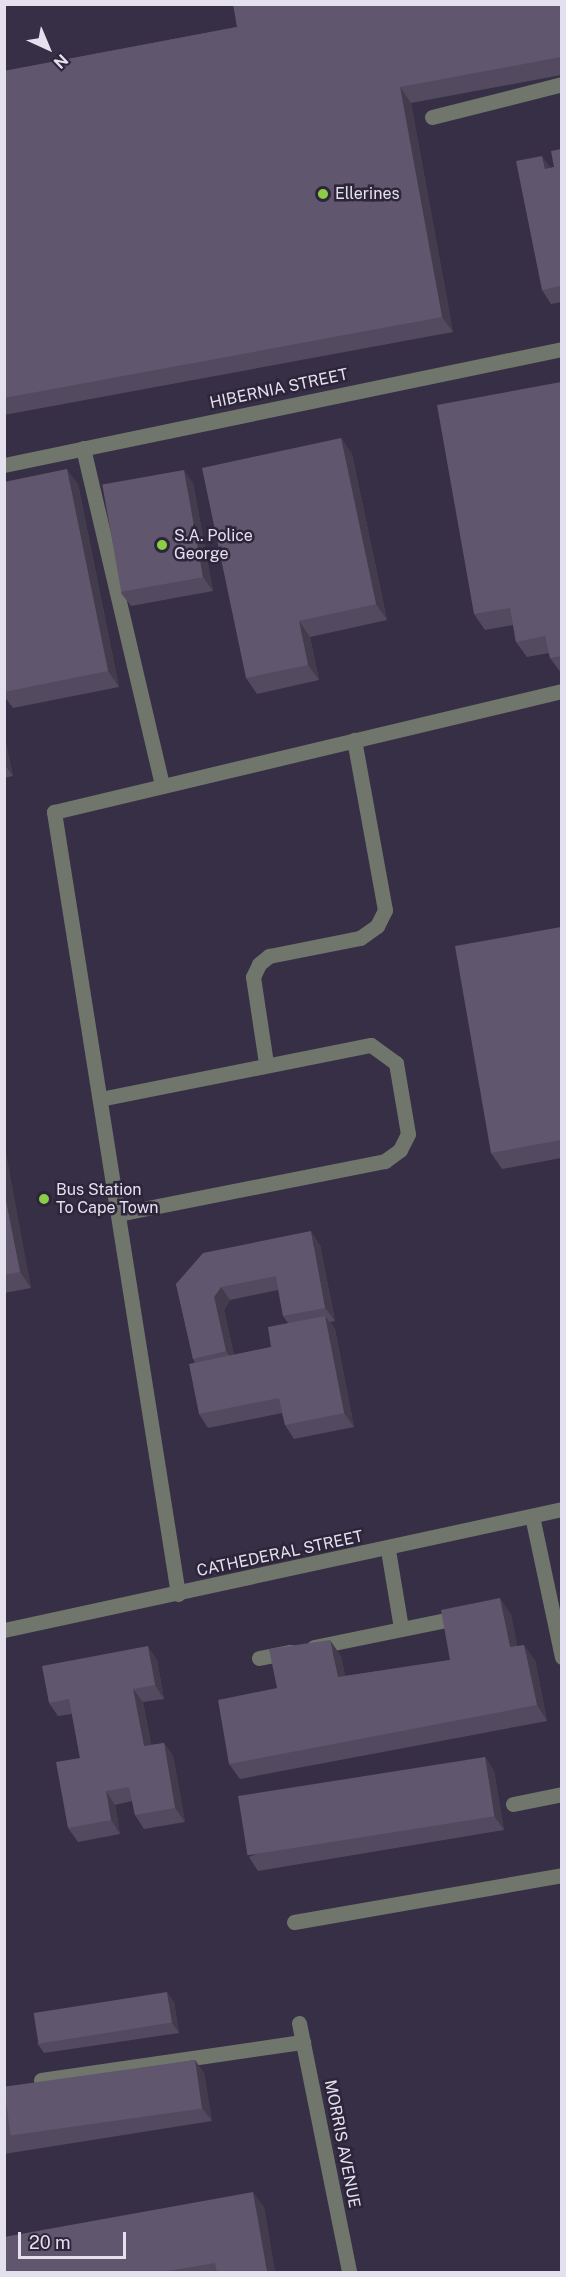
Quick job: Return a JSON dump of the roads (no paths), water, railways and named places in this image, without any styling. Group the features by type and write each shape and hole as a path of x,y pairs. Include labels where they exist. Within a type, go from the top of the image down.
{"street":[{"path":"432,117 561,84"},
{"name":"HIBERNIA STREET","path":"4,465 561,349"},
{"path":"82,448 162,786"},
{"path":"178,1594 54,812 561,691"},
{"path":"266,1063 253,977 259,964 269,956 360,938 377,926 385,910 354,741"},
{"path":"100,1099 266,1063 371,1045 386,1051 396,1063 408,1134 400,1150 385,1161 118,1214"},
{"name":"CATHEDERAL STREET","path":"4,1630 388,1550 561,1509"},
{"path":"532,1516 561,1657"},
{"path":"388,1550 401,1628"},
{"path":"259,1658 455,1618"},
{"path":"513,1804 561,1794"},
{"path":"294,1922 561,1875"},
{"name":"MORRIS AVENUE","path":"299,2023 349,2272"},
{"path":"41,2080 303,2042"}],"place":[{"name":"Ellerines","path":"323,194"},
{"name":"S.A. Police George","path":"162,545"},
{"name":"Bus Station To Cape Town","path":"44,1199"}]}
